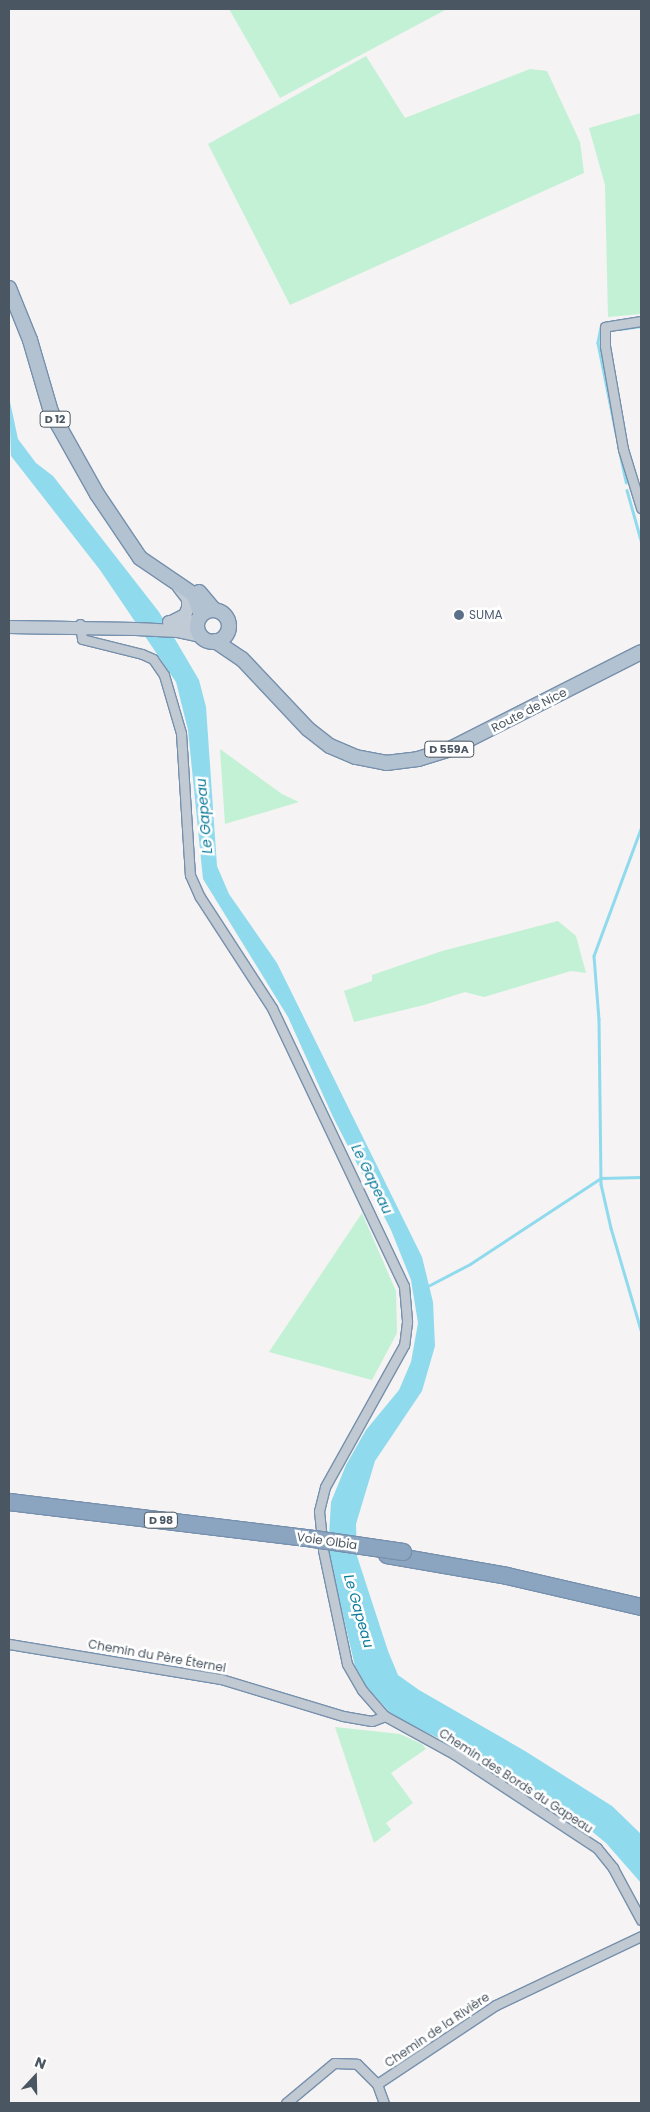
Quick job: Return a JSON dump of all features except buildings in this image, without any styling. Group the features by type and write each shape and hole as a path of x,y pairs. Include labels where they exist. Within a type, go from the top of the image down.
{"highway":[{"name":"Voie Olbia","path":"9,1502 403,1555 641,1600"},
{"name":"Voie Olbia","path":"9,1510 314,1542"},
{"name":"Voie Olbia","path":"403,1555 641,1607"}],"main road":[{"name":"D 12","path":"9,288 30,340 52,412 96,494 140,558 177,584"},
{"path":"126,539 196,588 204,615 201,636"},
{"path":"177,584 198,599 204,615"},
{"path":"174,626 188,608 188,599 177,584"},
{"path":"9,628 174,626 204,615 225,616 227,631 215,641 174,626"},
{"path":"9,621 125,626"},
{"name":"D 559A","path":"227,631 242,659"},
{"name":"D 559A","path":"215,641 242,659"},
{"name":"Route de Nice","path":"242,659 294,715 330,746 356,757 386,763 418,759 450,749 641,652"}],"street":[{"path":"641,321 605,327 605,346 622,449 641,508"},
{"name":"Chemin des Bords du Gapeau","path":"80,627 82,639 92,644 142,654 153,659 164,675 181,733 190,875 200,897 272,1008 404,1286 407,1322 404,1345 334,1470 318,1511 323,1550 347,1664 362,1690 384,1716 454,1754 597,1848 613,1868 641,1920"},
{"name":"Chemin du Père Éternel","path":"9,1644 221,1679 343,1716 372,1721 384,1716"},
{"name":"Chemin de la Rivière","path":"286,2103 334,2063 357,2064 378,2084 496,2005 641,1936"},
{"path":"378,2084 384,2103"}],"green space":[{"path":"229,9 447,9 280,98"},
{"path":"366,56 405,118 530,69 547,71 580,142 584,173 290,305 208,144"},
{"path":"641,113 641,314 608,317 605,185 589,128"},
{"path":"220,749 282,794 299,802 225,824"},
{"path":"558,921 576,936 586,973 571,971 484,997 465,992 424,1005 354,1022 344,991 372,981 372,975 442,951"},
{"path":"362,1213 396,1291 397,1333 372,1380 269,1352"},
{"path":"335,1727 400,1734 422,1744 426,1749 391,1773 413,1803 386,1823 391,1830 374,1843"}],"water":[{"name":"Le Gapeau","path":"9,397 18,439 36,463 53,476 159,612 199,680 206,707 217,866 229,894 277,963 422,1257 433,1302 435,1346 422,1391 375,1461 356,1524 357,1556 388,1651 398,1675 419,1690 525,1751 612,1806 641,1834 641,1883 606,1843 572,1815 469,1753 393,1716 367,1687 355,1666 328,1552 331,1502 346,1465 366,1430 399,1390 411,1362 418,1323 411,1280 391,1230 333,1117 288,1017 203,879 188,730 176,682 100,570 11,456"}],"waterway":[{"path":"620,329 641,326"},
{"path":"601,327 598,343 616,433"},
{"path":"620,453 626,482"},
{"path":"627,490 641,540"},
{"path":"641,829 594,956 599,1019 601,1184 611,1228 641,1330"},
{"path":"428,1286 470,1264 601,1178 641,1177"}],"place":[{"name":"SUMA","path":"459,615"}]}
